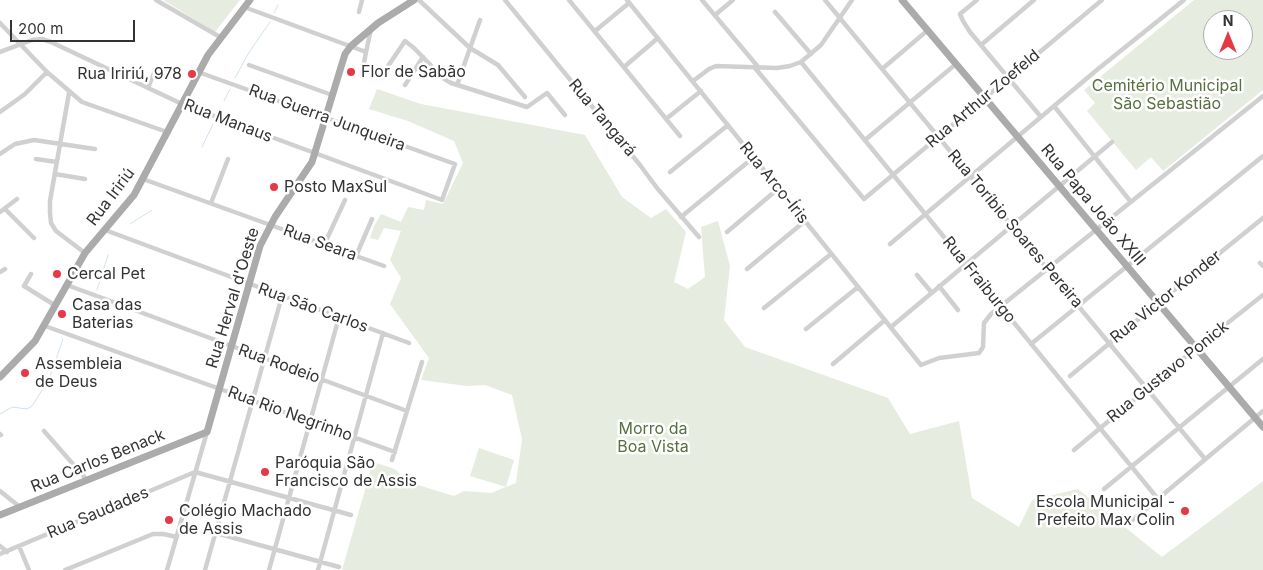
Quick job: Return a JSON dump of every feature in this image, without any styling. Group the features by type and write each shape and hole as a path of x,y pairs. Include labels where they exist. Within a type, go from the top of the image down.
{"main road":[{"name":"Rua Iririú","path":"0,377 30,348 45,326 84,253 127,204 143,179 198,72 220,37 250,0"},
{"path":"351,46 371,29 414,0"},
{"name":"Rua Papa João XXIII","path":"902,0 1263,428"},
{"name":"Rua Herval d'Oeste","path":"207,432 260,246 270,225 306,173 316,154 342,59 351,46"},
{"name":"Rua Carlos Benack","path":"0,515 207,432"}],"street":[{"path":"156,0 220,37"},
{"path":"418,0 470,48 498,65 525,97"},
{"name":"Rua Tangará","path":"506,0 657,188 699,237"},
{"path":"569,0 680,136"},
{"path":"702,0 757,68"},
{"path":"715,15 733,0"},
{"name":"Rua Toríbio Soares Pereira","path":"825,0 1205,459"},
{"path":"693,81 716,66 784,67 801,62 821,45 852,0"},
{"path":"977,0 960,14 966,27 1041,117"},
{"path":"981,45 1034,0"},
{"name":"Rua Arthur Zoefeld","path":"757,68 864,198 1102,0"},
{"path":"890,244 1184,0"},
{"path":"359,12 361,1"},
{"path":"595,31 628,1"},
{"name":"Rua Arco-Íris","path":"628,1 921,365 938,358 979,353 983,347 984,323 1001,306"},
{"path":"244,7 366,52"},
{"path":"775,12 811,54"},
{"path":"457,85 480,20"},
{"path":"0,23 18,44 69,93 90,106 167,132"},
{"path":"371,29 363,68 380,76 405,41 424,57 443,78 457,85 526,107 546,93 566,115"},
{"path":"882,69 928,30"},
{"path":"624,67 658,38"},
{"name":"Rua Manaus","path":"0,52 36,39 51,42 182,104 442,200"},
{"path":"405,85 424,57"},
{"name":"Rua Fraiburgo","path":"801,62 1158,499"},
{"path":"865,140 956,64"},
{"path":"249,65 332,95"},
{"path":"148,88 156,68"},
{"path":"0,112 24,94 46,72"},
{"name":"Rua Guerra Junqueira","path":"198,72 455,164 442,200"},
{"path":"666,119 700,91"},
{"path":"69,93 50,207 51,223 59,234 84,253"},
{"path":"1001,306 1263,96"},
{"path":"1054,106 1131,202"},
{"path":"670,172 728,125"},
{"path":"0,154 15,144 26,140 95,149"},
{"path":"890,327 1112,142"},
{"path":"1031,344 1263,156"},
{"path":"681,217 754,157"},
{"path":"36,159 57,162"},
{"path":"211,204 228,159"},
{"path":"55,174 85,179"},
{"name":"Rua Seara","path":"143,179 384,266"},
{"path":"727,232 779,188"},
{"path":"18,199 2,210 34,238"},
{"path":"324,245 345,200"},
{"path":"356,256 372,218"},
{"name":"Rua Victor Konder","path":"1070,376 1158,302 1263,218"},
{"path":"747,268 805,221"},
{"name":"Rua São Carlos","path":"104,230 410,343"},
{"path":"764,308 831,254"},
{"path":"31,274 24,286 56,306"},
{"path":"917,275 932,293"},
{"name":"Rua Rodeio","path":"66,285 407,412"},
{"path":"939,286 958,310"},
{"path":"806,329 858,287"},
{"name":"Rua Gustavo Ponick","path":"1074,450 1196,348 1263,295"},
{"path":"205,570 282,296"},
{"path":"269,570 339,317"},
{"path":"833,364 885,320"},
{"name":"Rua Rio Negrinho","path":"45,326 395,452"},
{"path":"318,570 384,334"},
{"path":"1104,489 1263,359"},
{"path":"392,460 422,362"},
{"path":"1129,523 1263,411"},
{"path":"44,431 87,480"},
{"name":"Rua Herval d'Oeste","path":"167,570 207,432"},
{"path":"195,472 351,515"},
{"name":"Rua Saudades","path":"0,554 195,472"},
{"path":"0,491 20,507"},
{"path":"216,532 339,567"},
{"path":"64,570 153,534 177,537"},
{"path":"0,546 7,552"},
{"path":"19,546 28,570"}],"green space":[{"path":"163,0 240,0 215,32"},
{"name":"Cemitério Municipal São Sebastião","path":"1194,0 1263,0 1263,90 1163,171 1151,157 1136,170 1087,111 1095,103 1084,90"},
{"name":"Morro da Boa Vista","path":"377,89 421,104 585,135 622,197 651,218 666,209 686,232 674,282 688,289 705,277 701,227 718,221 730,266 724,320 745,347 888,398 910,434 959,421 972,498 1019,527 1032,500 1078,489 1162,557 1263,481 1263,570 342,570 373,462 395,469 408,482 454,496 464,491 491,493 516,483 522,439 512,395 485,385 467,386 421,380 429,358 390,304 401,278 390,260 401,231 384,228 378,240 370,238 381,214 401,222 408,207 424,210 426,200 443,204 463,163 454,141 408,121 369,109"},
{"path":"479,448 514,460 506,487 470,476"}],"waterway":[{"path":"274,13 278,5"},
{"path":"235,78 248,54 270,22"},
{"path":"224,101 230,89"},
{"path":"202,147 213,124"},
{"path":"130,224 152,210"},
{"path":"97,290 108,255"},
{"path":"0,414 12,407 27,409 32,406 49,379 63,339"}],"place":[{"name":"Flor de Sabão","path":"351,72"},
{"name":"Rua Iririú, 978","path":"192,74"},
{"name":"Posto MaxSul","path":"274,187"},
{"name":"Cercal Pet","path":"57,274"},
{"name":"Casa das Baterias","path":"62,314"},
{"name":"Assembleia de Deus","path":"25,373"},
{"name":"Paróquia São Francisco de Assis","path":"265,472"},
{"name":"Escola Municipal - Prefeito Max Colin","path":"1185,511"},
{"name":"Colégio Machado de Assis","path":"169,520"}]}
